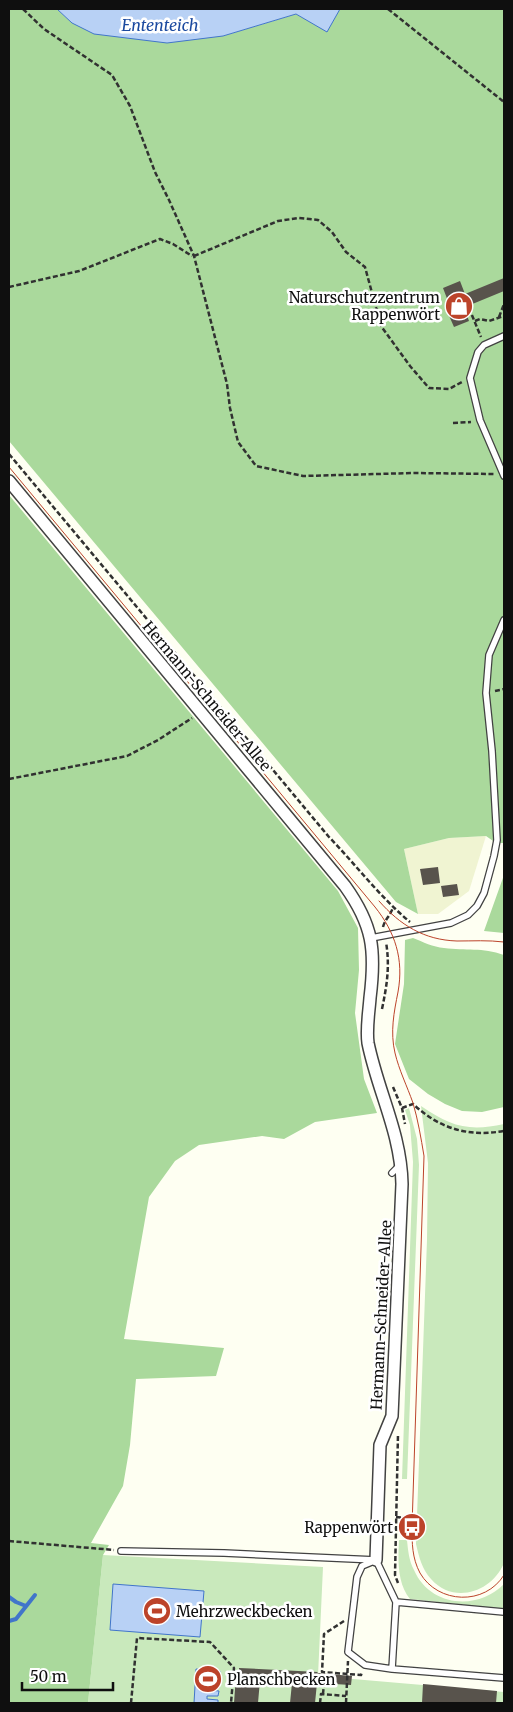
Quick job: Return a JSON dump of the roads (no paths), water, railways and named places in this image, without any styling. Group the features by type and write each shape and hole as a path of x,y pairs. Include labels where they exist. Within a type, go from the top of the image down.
{"street":[{"name":"Hermann-Schneider-Allee","path":"9,481 345,886 364,915 371,938 372,978 368,1040 374,1068 394,1127 402,1163 392,1416 380,1445 376,1560"}],"lane":[{"path":"504,336 484,345 478,352 470,378 480,420 504,475"},
{"path":"371,938 451,923 468,915 477,906 484,893 497,840 492,751 486,693 489,655 504,620"},
{"path":"392,1173 402,1163"},
{"path":"121,1551 224,1553 376,1560"},
{"path":"376,1560 362,1566 357,1577 348,1652 366,1665 392,1669 504,1678"},
{"name":"Hermann-Schneider-Allee","path":"376,1560 399,1602 392,1669"},
{"path":"399,1602 504,1612"}],"water":[{"name":"Ententeich","path":"57,9 340,9 327,32 296,14 223,36 167,43 94,34 72,23"},
{"name":"Mehrzweckbecken","path":"113,1584 204,1591 200,1637 110,1630"},
{"name":"Planschbecken","path":"196,1669 220,1671 219,1688 207,1687 208,1690 219,1691 218,1696 207,1696 207,1699 218,1700 218,1703 194,1703"}],"waterway":[{"path":"9,1621 16,1619 35,1595"},
{"path":"9,1597 26,1606"}],"tram line":[{"path":"9,467 375,907 393,936 400,968 400,980 393,1022 395,1053 415,1109 424,1156 412,1545 420,1573 438,1591 449,1595 474,1596 496,1585 504,1575"},
{"path":"379,901 404,924 434,938 457,941 504,942"}],"place":[{"name":"Naturschutzzentrum Rappenwört","path":"459,306"},
{"name":"Rappenwört","path":"412,1527"},
{"name":"Mehrzweckbecken","path":"157,1611"},
{"name":"Planschbecken","path":"208,1679"}]}
